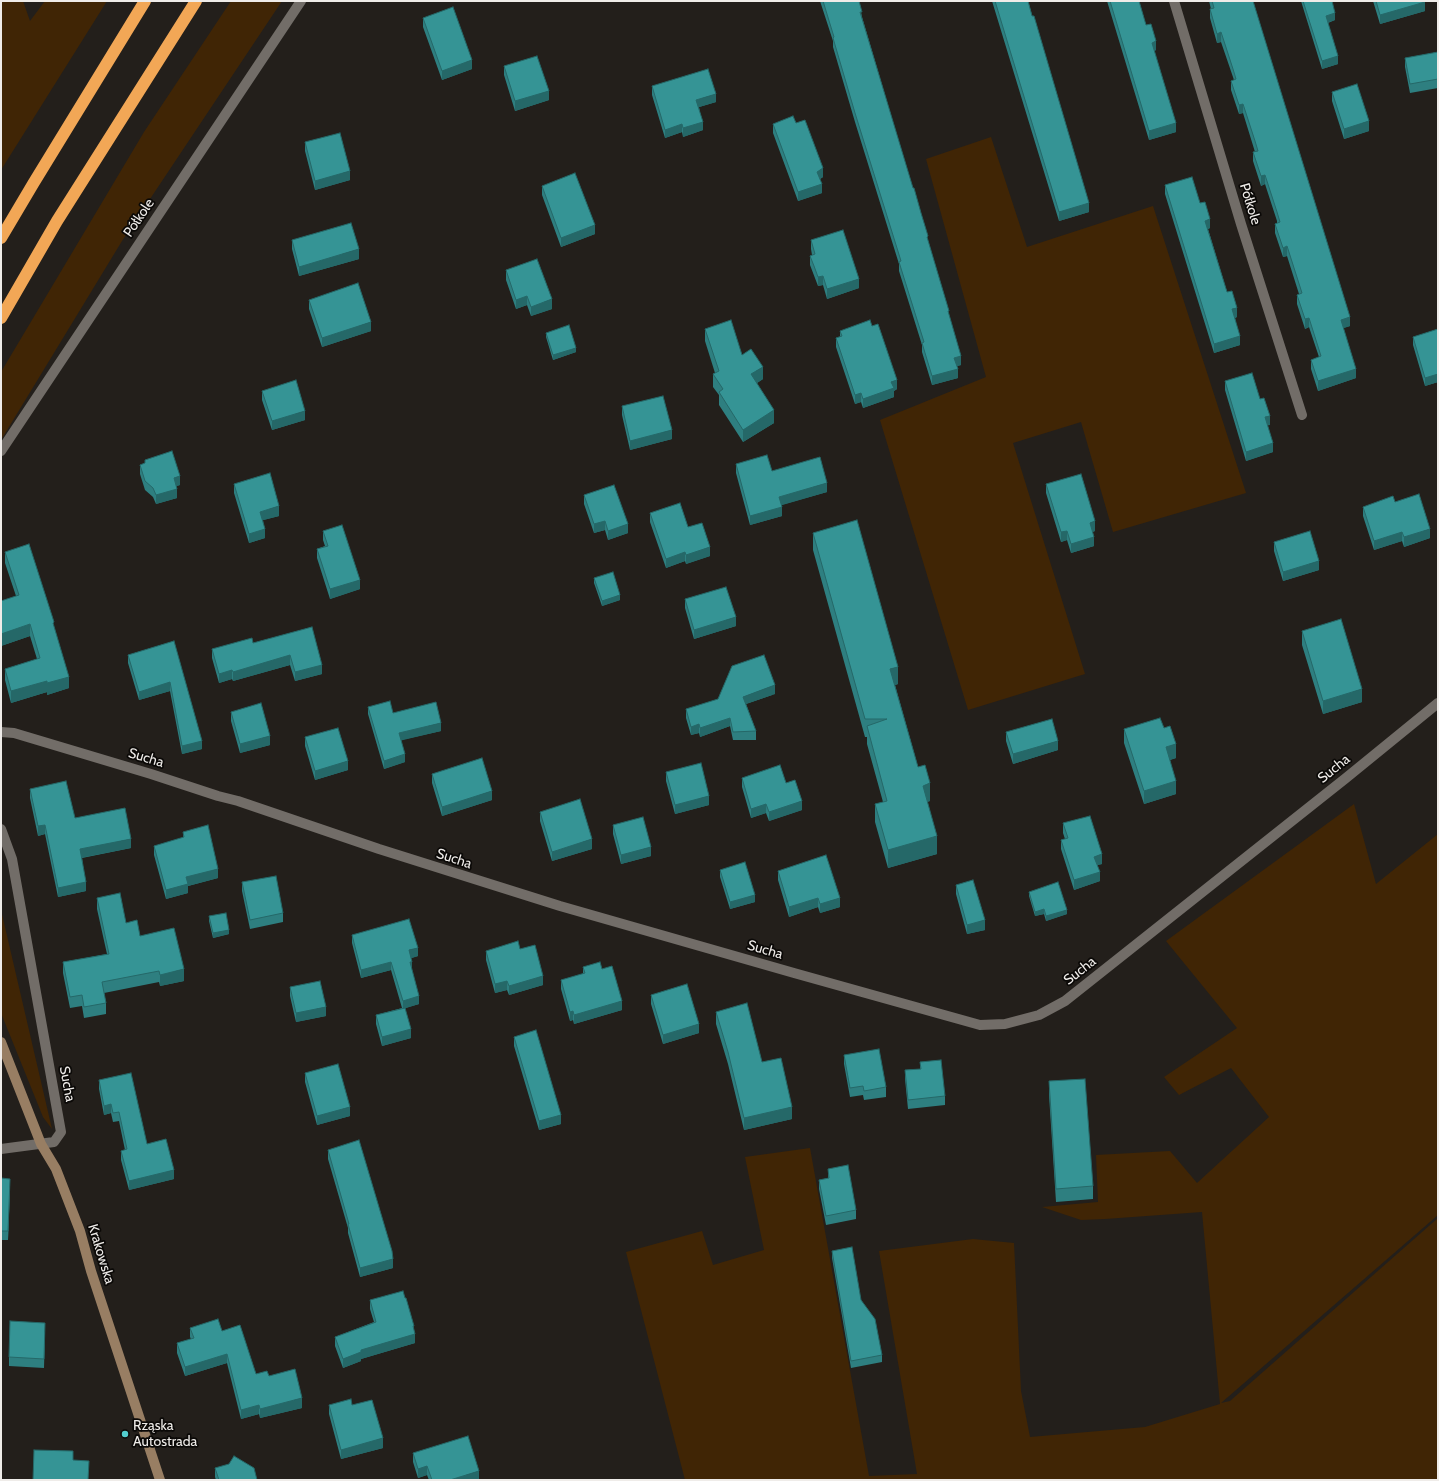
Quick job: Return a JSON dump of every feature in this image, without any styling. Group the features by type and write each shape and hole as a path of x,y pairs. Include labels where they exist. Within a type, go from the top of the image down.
{"highway":[{"path":"1,238 32,184 145,1"},
{"path":"1,318 57,221 196,1"}],"street":[{"name":"Półkole","path":"1,451 301,1"},
{"name":"Półkole","path":"1174,1 1302,415"},
{"name":"Sucha","path":"1,732 14,733 238,801 379,849 545,901 771,967 980,1025 1005,1024 1039,1015 1065,1000 1346,778 1438,703"},
{"name":"Sucha","path":"1,829 12,858 61,1132 54,1142 1,1149"},
{"name":"Krakowska","path":"1,1042 40,1144 56,1169 80,1231 91,1271 160,1480"}],"shaded area":[{"path":"1,1 23,1 30,21 45,1 107,1 1,170"},
{"path":"231,1 282,1 122,241 1,440 1,372 144,132"},
{"path":"991,137 1027,247 1153,206 1246,493 1113,532 1081,422 1013,443 1085,674 968,710 880,420 986,377 926,159"},
{"path":"1354,804 1376,884 1438,834 1438,1215 1221,1403 1230,1401 1438,1218 1438,1480 685,1480 626,1252 702,1231 713,1265 764,1250 745,1157 810,1148 869,1476 917,1474 879,1251 973,1239 1014,1243 1021,1391 1030,1437 1145,1427 1220,1404 1202,1212 1081,1220 1042,1207 1098,1202 1096,1155 1170,1151 1197,1183 1269,1117 1231,1068 1179,1095 1164,1077 1237,1028 1166,941"},
{"path":"1,910 52,1129 43,1117 1,1013"}],"building":[{"path":"823,1 859,1 862,12 860,12 914,188 949,311 961,356 954,358 958,369 932,376 922,343 924,342 899,262 901,261 855,113"},
{"path":"995,1 1028,1 1032,16 1034,16 1089,203 1059,212"},
{"path":"1110,1 1139,1 1146,25 1151,24 1156,41 1152,43 1176,123 1149,131"},
{"path":"1212,1 1253,1 1350,317 1341,320 1356,369 1318,381 1311,360 1321,356 1309,318 1305,319 1297,295 1302,293 1287,246 1283,248 1275,224 1280,222 1265,175 1261,176 1253,152 1258,151 1243,104 1239,105 1231,81 1236,79 1221,32 1217,34 1210,9 1214,8"},
{"path":"1303,1 1332,1 1335,13 1326,16 1338,56 1322,61"},
{"path":"1376,1 1424,1 1425,2 1380,15"},
{"path":"453,7 472,60 442,71 423,18"},
{"path":"1438,52 1438,79 1410,84 1405,58"},
{"path":"537,56 549,91 515,101 504,66"},
{"path":"708,69 716,94 696,100 703,122 683,128 682,124 665,130 652,86"},
{"path":"1357,84 1369,121 1344,129 1332,92"},
{"path":"793,116 796,123 805,120 823,168 817,172 822,184 798,192 773,124"},
{"path":"340,133 350,171 315,181 305,142"},
{"path":"575,173 595,225 561,238 542,186"},
{"path":"1192,177 1200,203 1205,202 1210,219 1205,221 1227,292 1232,291 1237,308 1232,309 1240,336 1214,344 1165,185"},
{"path":"351,223 359,249 299,267 292,240"},
{"path":"843,230 859,279 827,289 823,276 818,277 810,256 815,254 811,240"},
{"path":"537,259 552,299 531,307 527,296 516,300 506,270"},
{"path":"358,283 371,322 322,338 309,300"},
{"path":"731,320 742,355 751,349 763,367 751,374 774,410 743,430 719,392 723,389 713,374 719,371 705,329"},
{"path":"870,320 872,326 878,324 897,380 891,382 894,388 863,399 861,393 855,395 836,338 842,336 840,331"},
{"path":"569,325 576,348 553,355 546,333"},
{"path":"1438,329 1438,374 1425,378 1413,337"},
{"path":"1252,373 1260,399 1264,398 1270,416 1265,417 1273,443 1246,452 1225,381"},
{"path":"296,380 305,411 272,421 262,391"},
{"path":"663,396 672,430 630,441 622,406"},
{"path":"172,451 180,476 174,478 177,489 156,495 153,488 145,481 140,465 145,463 145,460"},
{"path":"767,455 772,471 820,457 827,483 779,497 782,507 750,516 736,464"},
{"path":"270,473 279,506 260,512 265,529 249,534 234,484"},
{"path":"1081,474 1095,521 1090,523 1094,537 1071,544 1067,531 1061,532 1046,484"},
{"path":"614,485 628,524 608,531 605,521 594,524 584,495"},
{"path":"1419,494 1430,529 1404,537 1402,532 1374,541 1363,507 1393,496 1395,502"},
{"path":"680,503 688,527 702,523 710,547 686,555 685,552 666,559 650,513"},
{"path":"857,520 898,667 890,669 918,767 925,765 930,783 923,786 937,836 888,850 875,804 887,801 867,726 887,719 865,719 813,533"},
{"path":"342,525 360,580 330,589 317,549 328,546 323,531"},
{"path":"1310,531 1319,561 1283,572 1274,542"},
{"path":"29,544 54,622 53,623 69,677 47,683 47,681 11,691 5,669 40,658 30,624 1,634 1,601 19,595 5,552"},
{"path":"613,572 620,595 602,601 594,578"},
{"path":"726,587 736,617 694,630 685,599"},
{"path":"1341,619 1362,689 1323,701 1302,631"},
{"path":"312,627 322,665 295,672 290,655 233,672 232,670 219,674 212,649 252,638 253,643"},
{"path":"174,641 202,741 182,746 170,682 139,692 128,655"},
{"path":"764,655 775,685 743,697 756,731 733,732 730,718 700,728 699,724 691,727 686,709 718,699 732,666"},
{"path":"390,701 393,713 436,702 441,723 399,733 405,754 384,761 368,707"},
{"path":"261,703 270,736 240,744 231,712"},
{"path":"1160,718 1164,728 1170,726 1176,744 1166,747 1176,781 1144,791 1124,729"},
{"path":"1052,719 1058,741 1013,754 1006,732"},
{"path":"338,728 348,761 315,771 305,737"},
{"path":"482,758 492,791 442,807 432,774"},
{"path":"701,763 709,796 675,805 666,772"},
{"path":"780,765 786,783 795,780 802,801 769,812 766,804 751,809 742,778"},
{"path":"66,781 75,818 125,808 131,839 80,849 86,882 58,888 45,825 38,826 30,789"},
{"path":"580,799 592,839 552,852 540,812"},
{"path":"1090,816 1102,854 1094,857 1100,872 1074,880 1061,840 1068,838 1063,823"},
{"path":"643,817 651,847 621,855 613,825"},
{"path":"208,825 218,869 186,877 188,884 166,890 154,846 184,837 183,832"},
{"path":"826,855 840,898 820,904 818,898 789,907 778,871"},
{"path":"745,862 755,895 730,902 720,870"},
{"path":"276,876 283,913 250,920 242,882"},
{"path":"973,880 985,920 967,925 956,885"},
{"path":"1058,882 1067,910 1046,916 1044,909 1035,912 1029,892"},
{"path":"120,893 126,923 137,920 140,936 174,928 184,969 160,975 159,971 102,982 106,1003 84,1007 82,995 70,997 63,962 109,954 97,898"},
{"path":"226,913 229,930 213,933 209,916"},
{"path":"409,919 418,948 409,950 412,962 410,962 419,996 403,1001 391,962 361,970 352,935"},
{"path":"518,941 520,949 535,945 543,976 509,986 507,981 495,984 486,951"},
{"path":"600,962 602,969 612,966 622,1001 574,1015 573,1011 570,1012 561,980 585,973 583,967"},
{"path":"320,981 326,1007 296,1013 290,987"},
{"path":"687,984 699,1024 663,1035 651,995"},
{"path":"747,1003 762,1062 781,1058 792,1107 744,1118 728,1052 716,1012"},
{"path":"405,1008 411,1029 382,1037 376,1015"},
{"path":"536,1030 561,1115 539,1121 514,1037"},
{"path":"879,1049 886,1087 864,1091 863,1086 850,1088 844,1055"},
{"path":"941,1060 945,1096 908,1100 905,1070 921,1069 920,1062"},
{"path":"338,1064 350,1107 317,1116 305,1073"},
{"path":"131,1073 147,1144 166,1139 174,1170 129,1181 121,1151 127,1149 119,1112 113,1113 111,1104 104,1106 99,1080"},
{"path":"1085,1079 1093,1186 1056,1189 1049,1081"},
{"path":"359,1140 392,1251 393,1259 360,1268 328,1150"},
{"path":"848,1165 856,1210 826,1216 819,1180 829,1178 828,1169"},
{"path":"1,1178 10,1179 8,1231 1,1231"},
{"path":"852,1247 861,1300 875,1319 882,1355 851,1361 832,1251"},
{"path":"403,1291 415,1334 361,1350 361,1352 343,1359 335,1337 376,1322 370,1300"},
{"path":"218,1319 222,1331 240,1325 256,1374 267,1371 269,1376 295,1369 302,1398 260,1409 259,1405 241,1410 227,1354 185,1367 177,1343 194,1338 190,1328"},
{"path":"10,1321 45,1323 44,1359 9,1357"},
{"path":"351,1399 352,1405 372,1400 383,1438 341,1450 329,1405"},
{"path":"468,1436 479,1471 450,1480 432,1480 427,1466 418,1469 413,1453"},
{"path":"34,1450 73,1451 73,1460 89,1461 88,1480 33,1480"},
{"path":"234,1456 254,1468 257,1480 219,1480 215,1468 229,1464"}],"place":[{"name":"Rząska Autostrada","path":"125,1434"}]}
